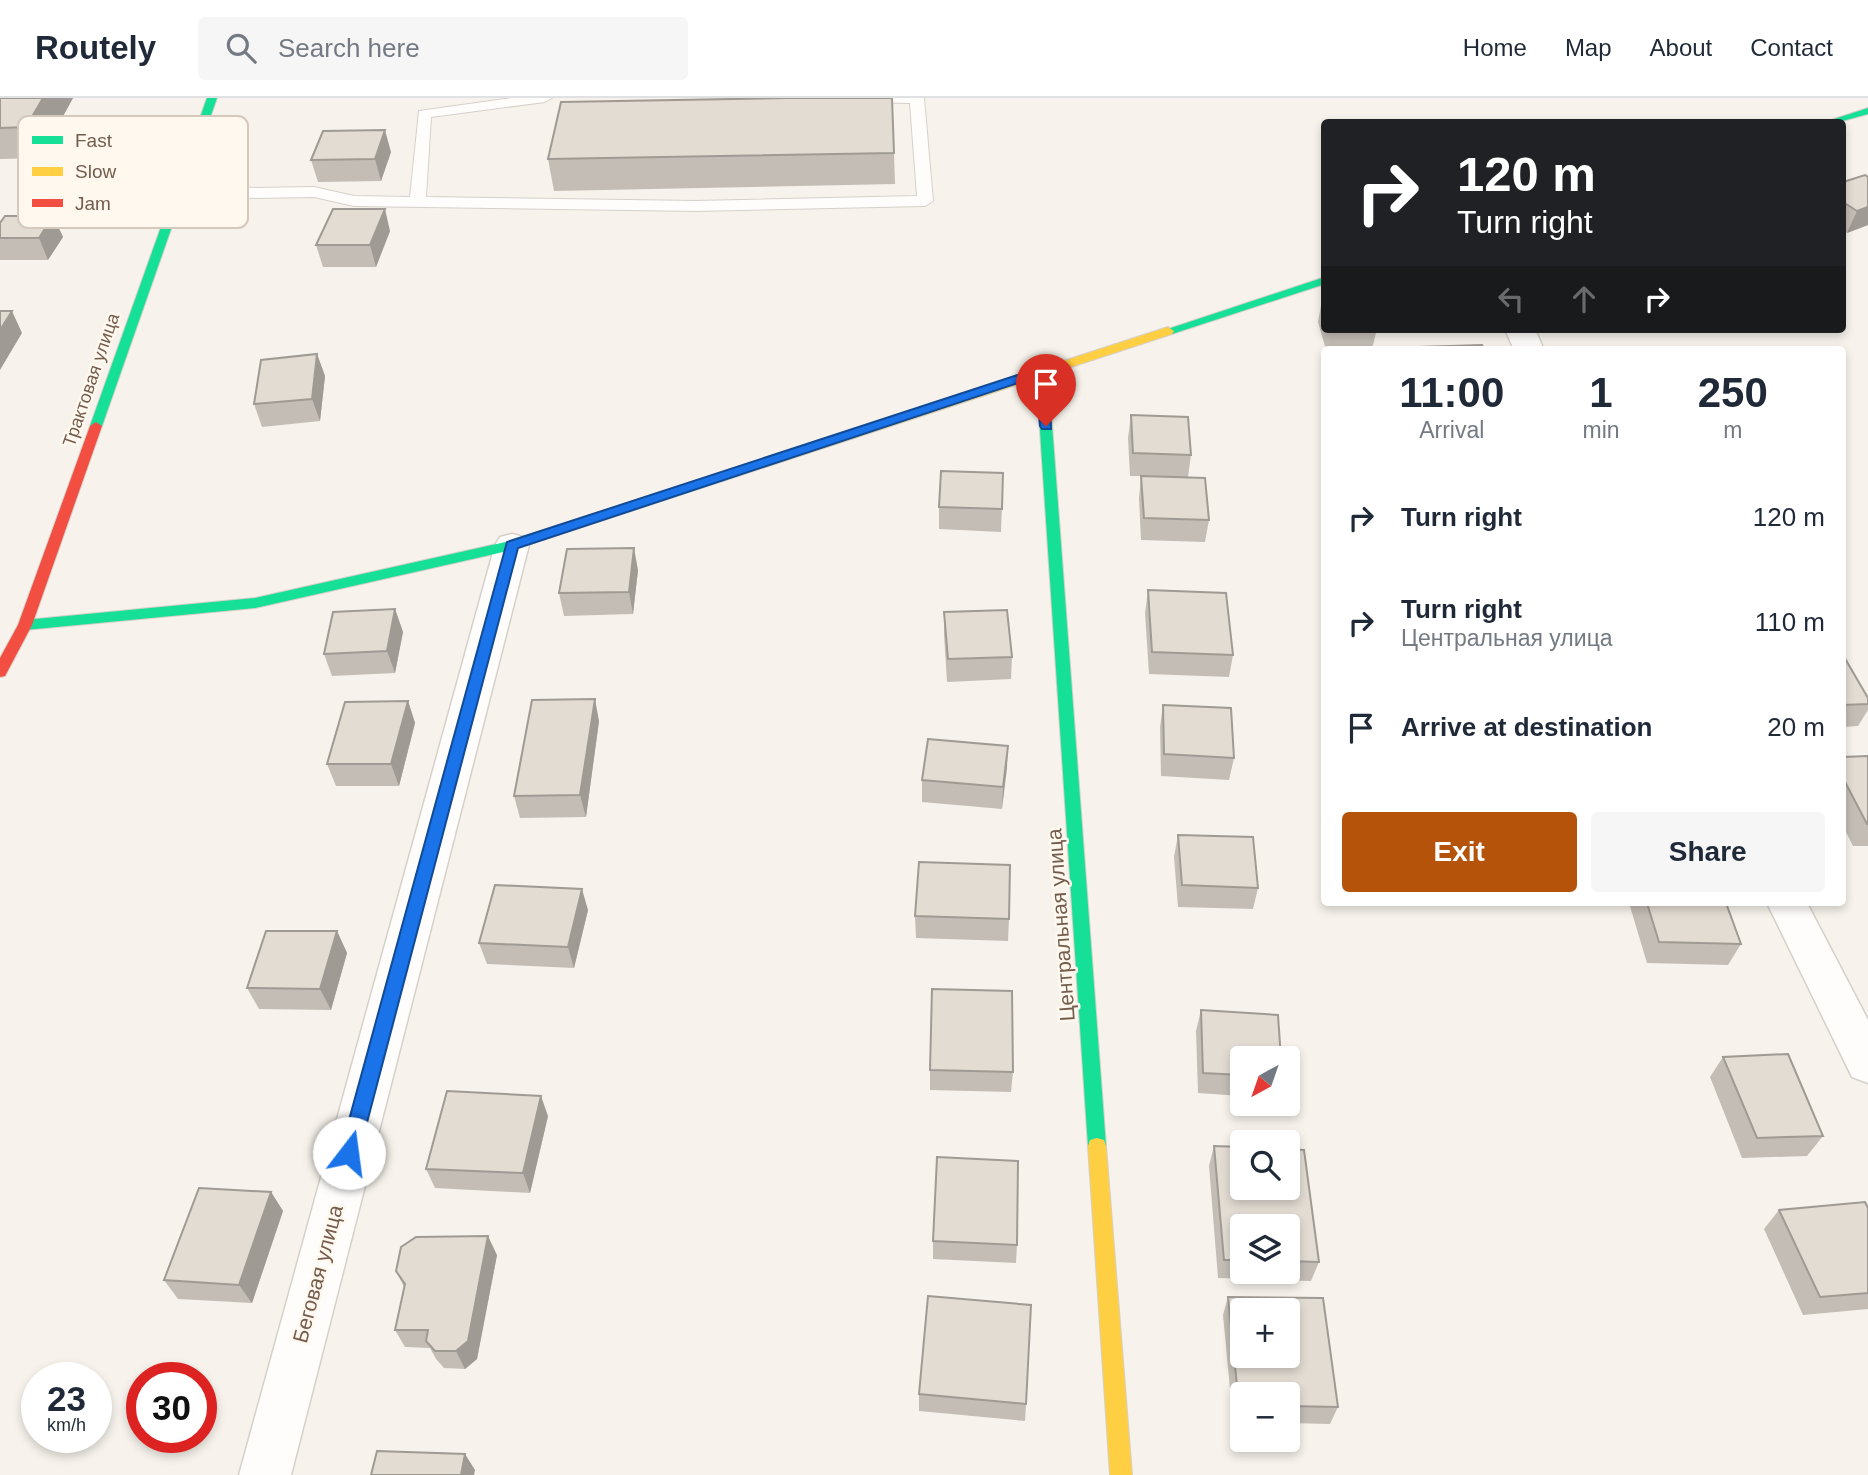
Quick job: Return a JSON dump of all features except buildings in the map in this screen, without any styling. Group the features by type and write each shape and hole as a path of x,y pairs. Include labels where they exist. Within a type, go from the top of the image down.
{"street":[{"name":"Трактовая улица","path":"205,116 212,98"},
{"path":"1862,98 1868,101"},
{"path":"1840,119 1868,111"},
{"name":"Трактовая улица","path":"0,672 25,625 165,228"},
{"path":"25,625 255,603 512,545 1321,281"},
{"name":"Центральная улица","path":"1042,371 1121,1475"},
{"name":"Беговая улица","path":"265,1475 512,545"},
{"path":"1789,906 1868,1064"}],"lane":[{"path":"418,202 424,114 545,98"},
{"path":"248,193 314,192 354,201 696,206 925,201 917,99 862,98"}],"traffic: fast":[{"path":"206,116 212,98"},
{"path":"1840,119 1868,111"},
{"path":"96,426 166,228"},
{"path":"1168,331 1321,281"},
{"path":"1042,371 1097,1146"},
{"path":"25,625 255,603 512,545 733,473"}],"traffic: slow":[{"path":"733,473 1168,331"},
{"path":"1097,1146 1121,1475"}],"traffic: jam":[{"path":"0,672 25,625 96,426"}],"route":[{"path":"349,1153 512,545 1042,371 1046,426"}]}
